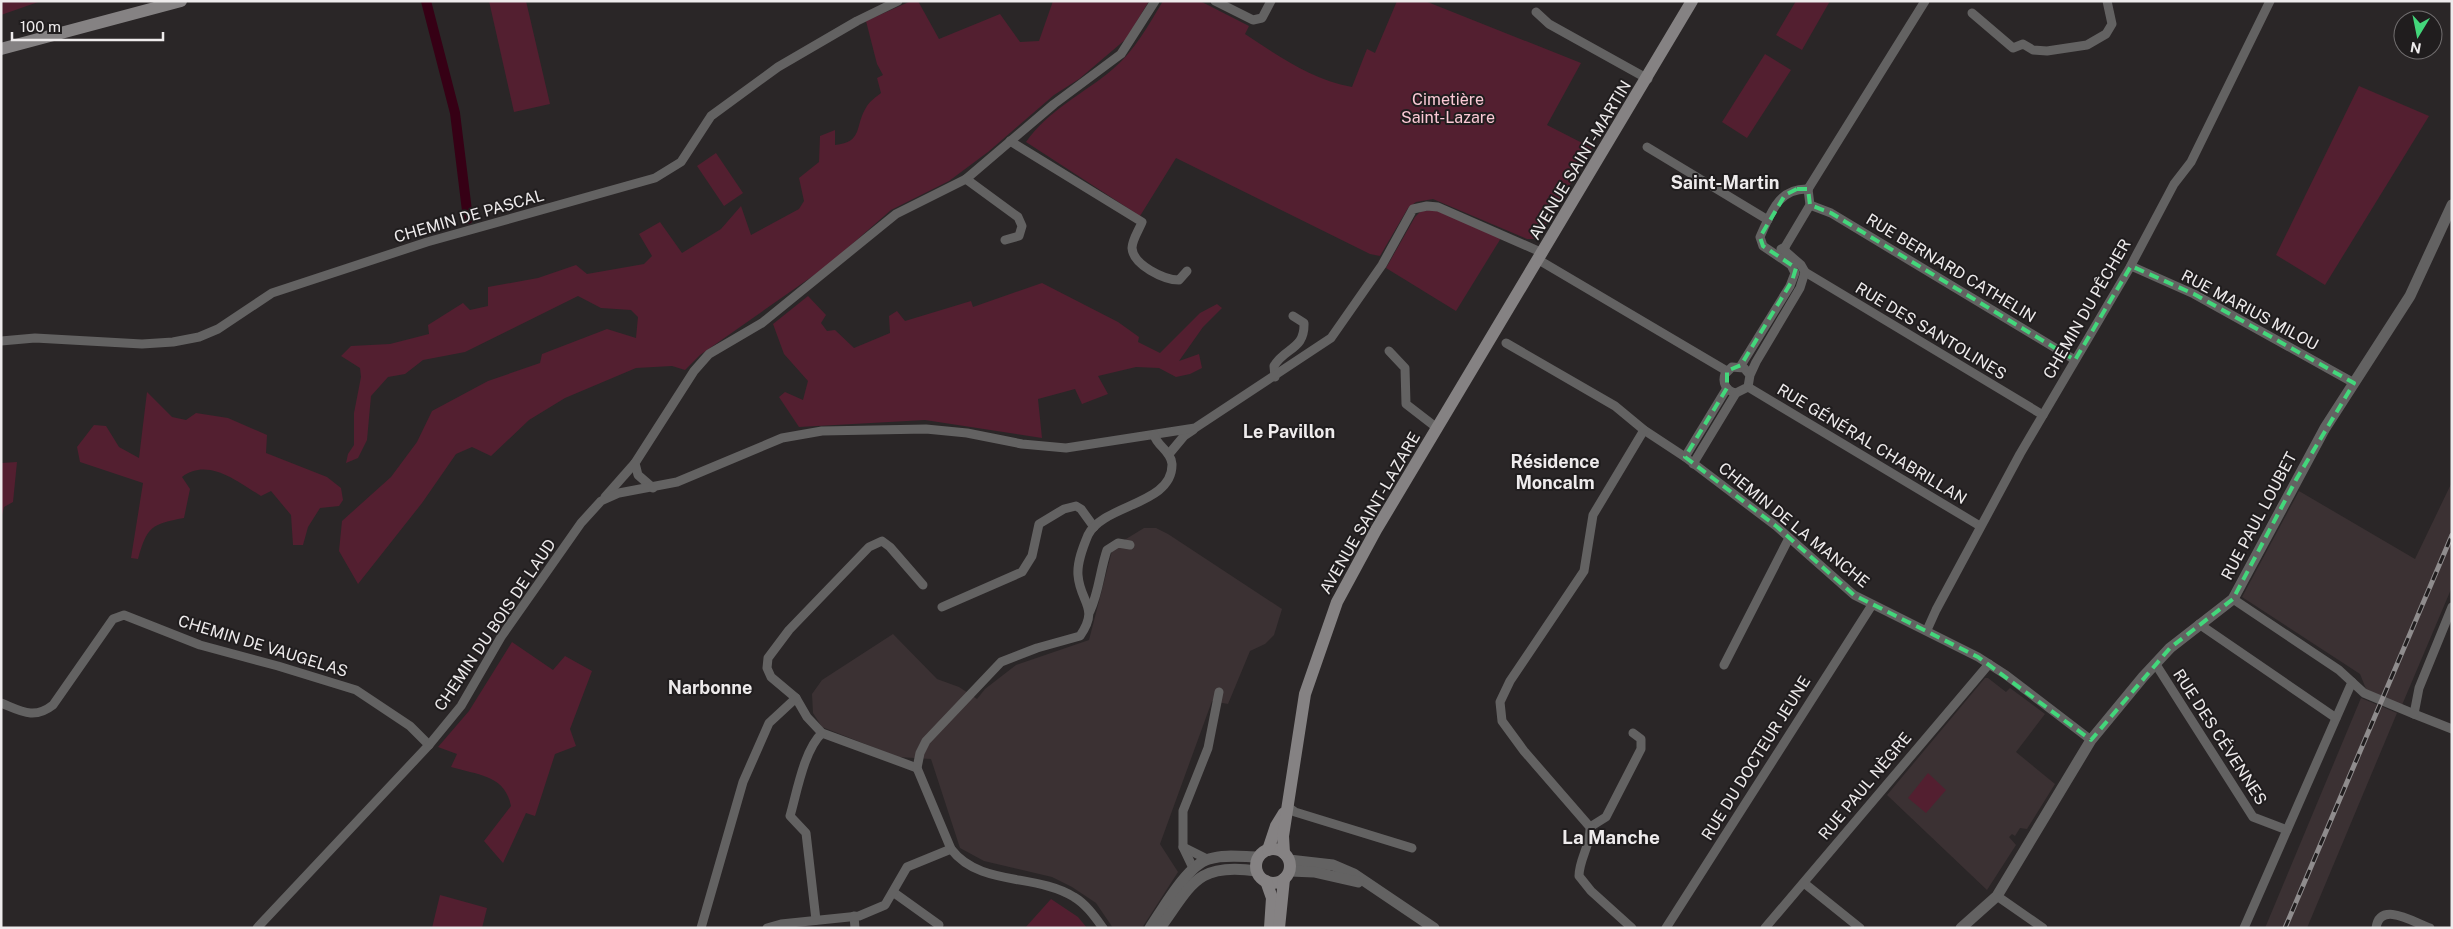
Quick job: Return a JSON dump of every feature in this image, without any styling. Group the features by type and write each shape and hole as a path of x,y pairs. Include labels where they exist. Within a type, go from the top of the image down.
{"main road":[{"path":"1,49 181,1"},
{"name":"AVENUE SAINT-MARTIN","path":"1493,336 1648,79 1692,1"},
{"name":"AVENUE SAINT-LAZARE","path":"1279,928 1287,866 1283,836 1305,694 1337,602 1376,530 1493,336"},
{"name":"AVENUE SAINT-LAZARE","path":"1258,871 1276,826 1288,807"},
{"path":"1264,854 1287,866 1278,882 1266,881"},
{"path":"1258,871 1266,881 1272,898 1270,928"}],"street":[{"name":"CHEMIN DE PASCAL","path":"1,340 35,338 142,344 173,342 199,337 218,330 272,293 427,242 655,178 682,162 711,116 770,73 857,21 898,1"},
{"path":"601,501 635,463 694,371 708,354 762,323 896,214 966,178 1054,104 1121,54 1155,1"},
{"path":"1215,1 1254,20 1262,18 1271,1"},
{"path":"1773,252 1785,247 1810,205 1808,189 1925,1"},
{"path":"1972,12 2013,48 2023,44 2033,50 2047,51 2088,45 2103,37 2112,24 2107,1"},
{"name":"CHEMIN DU PÊCHER","path":"1927,630 1980,526 2131,266 2174,184 2192,162 2270,1"},
{"path":"1536,12 1549,24 1648,79"},
{"path":"1010,141 1142,222 1132,246 1134,256 1143,265 1171,280 1179,280 1187,271"},
{"path":"1647,147 1768,220"},
{"path":"966,178 1018,217 1022,226 1019,236 1005,240"},
{"path":"1740,367 1790,286 1795,273 1791,265 1762,246 1760,237 1768,220 1789,191 1808,189"},
{"name":"RUE PAUL LOUBET","path":"1961,928 1997,896 2091,740 2155,663 2199,624 2233,599 2302,469 2410,296 2452,204"},
{"name":"RUE BERNARD CATHELIN","path":"1810,205 1831,213 2075,360"},
{"name":"CHEMIN DU BOIS DE LAUD","path":"257,928 429,745 461,706 501,637 582,523 601,501 619,493 654,488 677,482 782,438 822,431 926,429 967,433 1022,444 1066,448 1195,428 1276,377 1331,338 1382,265 1413,209 1427,206 1438,207 1541,256"},
{"name":"RUE DES SANTOLINES","path":"1785,247 1786,251 1802,265 1805,272 2043,416"},
{"path":"1541,256 1726,371"},
{"name":"RUE MARIUS MILOU","path":"2131,266 2194,294 2354,383"},
{"path":"1750,375 1740,367 1732,367 1726,371 1724,378 1727,388 1736,393 1743,392 1748,387 1750,375 1760,352 1800,288 1805,272"},
{"path":"1276,377 1274,366 1279,357 1295,348 1304,335 1304,324 1293,316"},
{"name":"CHEMIN DE LA MANCHE","path":"1506,343 1615,406 1644,430 1685,457 1776,526 1842,587 1872,605 1927,630 1989,664 2091,740"},
{"path":"1388,351 1404,368 1406,404 1437,428"},
{"name":"RUE GÉNÉRAL CHABRILLAN","path":"1748,387 1980,526"},
{"path":"1685,457 1727,388"},
{"path":"1693,464 1736,393"},
{"path":"1169,454 1184,436 1195,428"},
{"path":"1632,928 1584,885 1579,876 1579,869 1590,838 1590,827 1524,751 1502,721 1500,702 1510,681 1584,571 1593,515 1644,430"},
{"path":"1090,610 1078,576 1079,561 1089,534 1094,527 1164,486 1172,464 1169,454 1156,440 1154,435"},
{"path":"635,463 638,475 654,488"},
{"path":"942,607 1022,572 1032,556 1039,524 1053,514 1076,506 1081,508 1094,527"},
{"path":"1724,665 1789,538"},
{"path":"917,768 822,733 807,717 796,698 771,677 767,668 768,658 789,630 869,547 882,540 924,585"},
{"path":"1103,928 1083,904 1062,890 1038,883 981,872 965,865 950,850 917,768 920,753 926,741 1001,662 1038,648 1080,636 1087,626 1090,610 1095,599 1100,568 1107,550 1118,543 1130,545"},
{"path":"2233,599 2339,670 2364,693 2452,729"},
{"name":"RUE DU DOCTEUR JEUNE","path":"1666,928 1872,605"},
{"path":"2414,714 2419,688 2452,607"},
{"name":"CHEMIN DE VAUGELAS","path":"1,703 27,713 44,712 53,705 112,619 124,615 200,646 278,666 356,690 410,726 429,745"},
{"path":"2199,624 2336,718"},
{"name":"RUE DES CÉVENNES","path":"2155,663 2253,817 2288,830"},
{"name":"RUE PAUL NÈGRE","path":"1766,928 1989,664"},
{"path":"2244,928 2352,682"},
{"path":"1193,868 1183,847 1185,804 1210,742 1212,720 1220,698 1219,692"},
{"path":"701,928 743,782 769,723 796,698"},
{"path":"816,920 806,833 790,816 812,746 822,733"},
{"path":"1590,827 1606,817 1641,749 1641,739 1633,733"},
{"path":"1288,807 1295,812 1412,848"},
{"path":"1183,847 1207,859"},
{"path":"767,928 854,916 885,905 907,866 950,850"},
{"path":"1150,928 1193,868 1207,859 1264,854"},
{"path":"1287,866 1372,886 1434,928"},
{"path":"1193,868 1210,871 1240,869 1258,871"},
{"path":"1160,928 1195,882 1210,871"},
{"path":"1804,883 1860,928"},
{"path":"893,892 939,925"},
{"path":"1997,896 2043,928"},
{"path":"2376,928 2378,919 2392,914 2430,928"},
{"path":"854,916 855,928"}],"highlighted area":[{"path":"1797,189 1808,189 1810,205 1831,213 2075,360 2131,266 2194,294 2354,383 2297,478 2233,599 2170,648 2091,740 1978,657 1854,595 1776,526 1685,457 1727,388 1727,371 1741,365 1792,281 1796,268 1763,246 1760,237 1785,195"}],"shaded area":[{"path":"2452,482 2452,587 2402,705 2366,689 2360,674 2242,597 2299,491 2415,559"},
{"path":"1144,528 1156,528 1168,534 1282,609 1274,635 1265,644 1250,651 1228,704 1212,701 1160,844 1178,872 1142,928 1113,928 1096,903 1072,887 1052,877 984,861 960,848 931,759 898,757 822,727 813,713 812,694 822,680 893,634 937,679 959,687 977,699 985,689 1016,665 1089,640 1113,547"},
{"path":"1985,678 1988,678 2006,692 2010,688 2045,714 2016,752 2055,784 2027,829 2020,828 2015,836 2012,834 2009,837 2016,845 1987,890 1887,795"},
{"path":"2361,698 2397,713 2307,928 2265,928"}],"green space":[{"path":"1,1 41,1 1,15"},
{"path":"489,1 526,1 550,104 514,112"},
{"path":"911,1 918,1 939,39 1000,14 1020,42 1039,41 1053,1 1149,1 1126,39 1079,79 1054,95 988,152 949,181 891,210 827,266 700,355 685,370 672,366 636,368 565,398 529,420 491,456 472,447 456,454 422,503 358,584 339,551 342,521 391,477 417,442 432,411 488,381 540,363 542,354 607,329 636,338 638,317 631,310 601,308 578,296 465,352 423,360 405,374 388,377 371,396 367,440 358,458 346,463 348,454 354,445 354,413 361,377 360,368 341,356 351,346 390,344 429,334 428,325 463,303 470,310 488,306 488,287 538,278 576,265 587,274 644,264 652,256 639,234 660,222 682,253 721,229 741,206 751,235 799,209 804,201 799,178 819,162 820,136 835,130 835,145 850,140 857,132 867,106 881,93 877,78 883,75 877,64 866,21"},
{"name":"Cimetière Saint-Lazare","path":"1163,1 1200,1 1249,26 1245,34 1296,66 1323,79 1352,87 1367,49 1375,53 1397,1 1425,1 1581,63 1547,125 1592,148 1537,239 1527,239 1433,199 1416,202 1408,208 1380,256 1370,254 1176,158 1140,216 1026,142 1045,120 1121,62 1141,37"},
{"path":"1796,1 1830,1 1802,50 1776,35"},
{"path":"1765,54 1791,70 1747,138 1722,122"},
{"path":"2359,86 2429,116 2325,285 2276,255"},
{"path":"716,153 743,193 724,206 697,166"},
{"path":"1421,211 1440,211 1501,238 1456,311 1386,268 1415,217"},
{"path":"1042,283 1118,322 1139,337 1138,342 1160,353 1200,313 1217,304 1222,308 1203,327 1179,361 1199,354 1202,368 1190,374 1176,377 1159,368 1136,367 1098,376 1108,394 1082,404 1075,389 1038,399 1042,438 925,420 799,427 779,397 785,392 803,400 808,381 784,354 773,324 808,296 826,315 821,323 827,331 835,330 854,348 890,333 889,316 897,311 905,321 971,301 973,307"},
{"path":"147,392 172,417 186,420 196,413 228,418 267,435 266,453 327,477 341,488 343,500 339,506 320,508 308,527 303,545 293,545 291,515 271,491 261,496 223,474 202,470 192,472 182,477 190,489 184,518 157,525 144,540 138,559 131,558 143,483 80,462 77,447 94,425 106,426 119,447 139,458"},
{"path":"17,462 13,502 4,507 1,519 1,463"},
{"path":"512,642 553,670 565,656 592,671 570,729 576,746 555,754 535,816 526,813 503,863 484,841 511,806 508,796 503,788 489,778 451,767 457,754 438,747 469,711"},
{"path":"1928,773 1946,790 1926,813 1908,798"},
{"path":"440,895 487,908 482,928 432,928"},
{"path":"1051,899 1078,917 1087,928 1025,928"}],"waterway":[{"path":"426,1 455,113 468,219"}],"railway":[{"path":"2285,928 2452,535"}],"district":[{"name":"Saint-Martin","path":"1725,182"},
{"name":"Le Pavillon","path":"1289,431"},
{"name":"Résidence Moncalm","path":"1555,471"},
{"name":"Narbonne","path":"710,687"},
{"name":"La Manche","path":"1611,837"}]}
